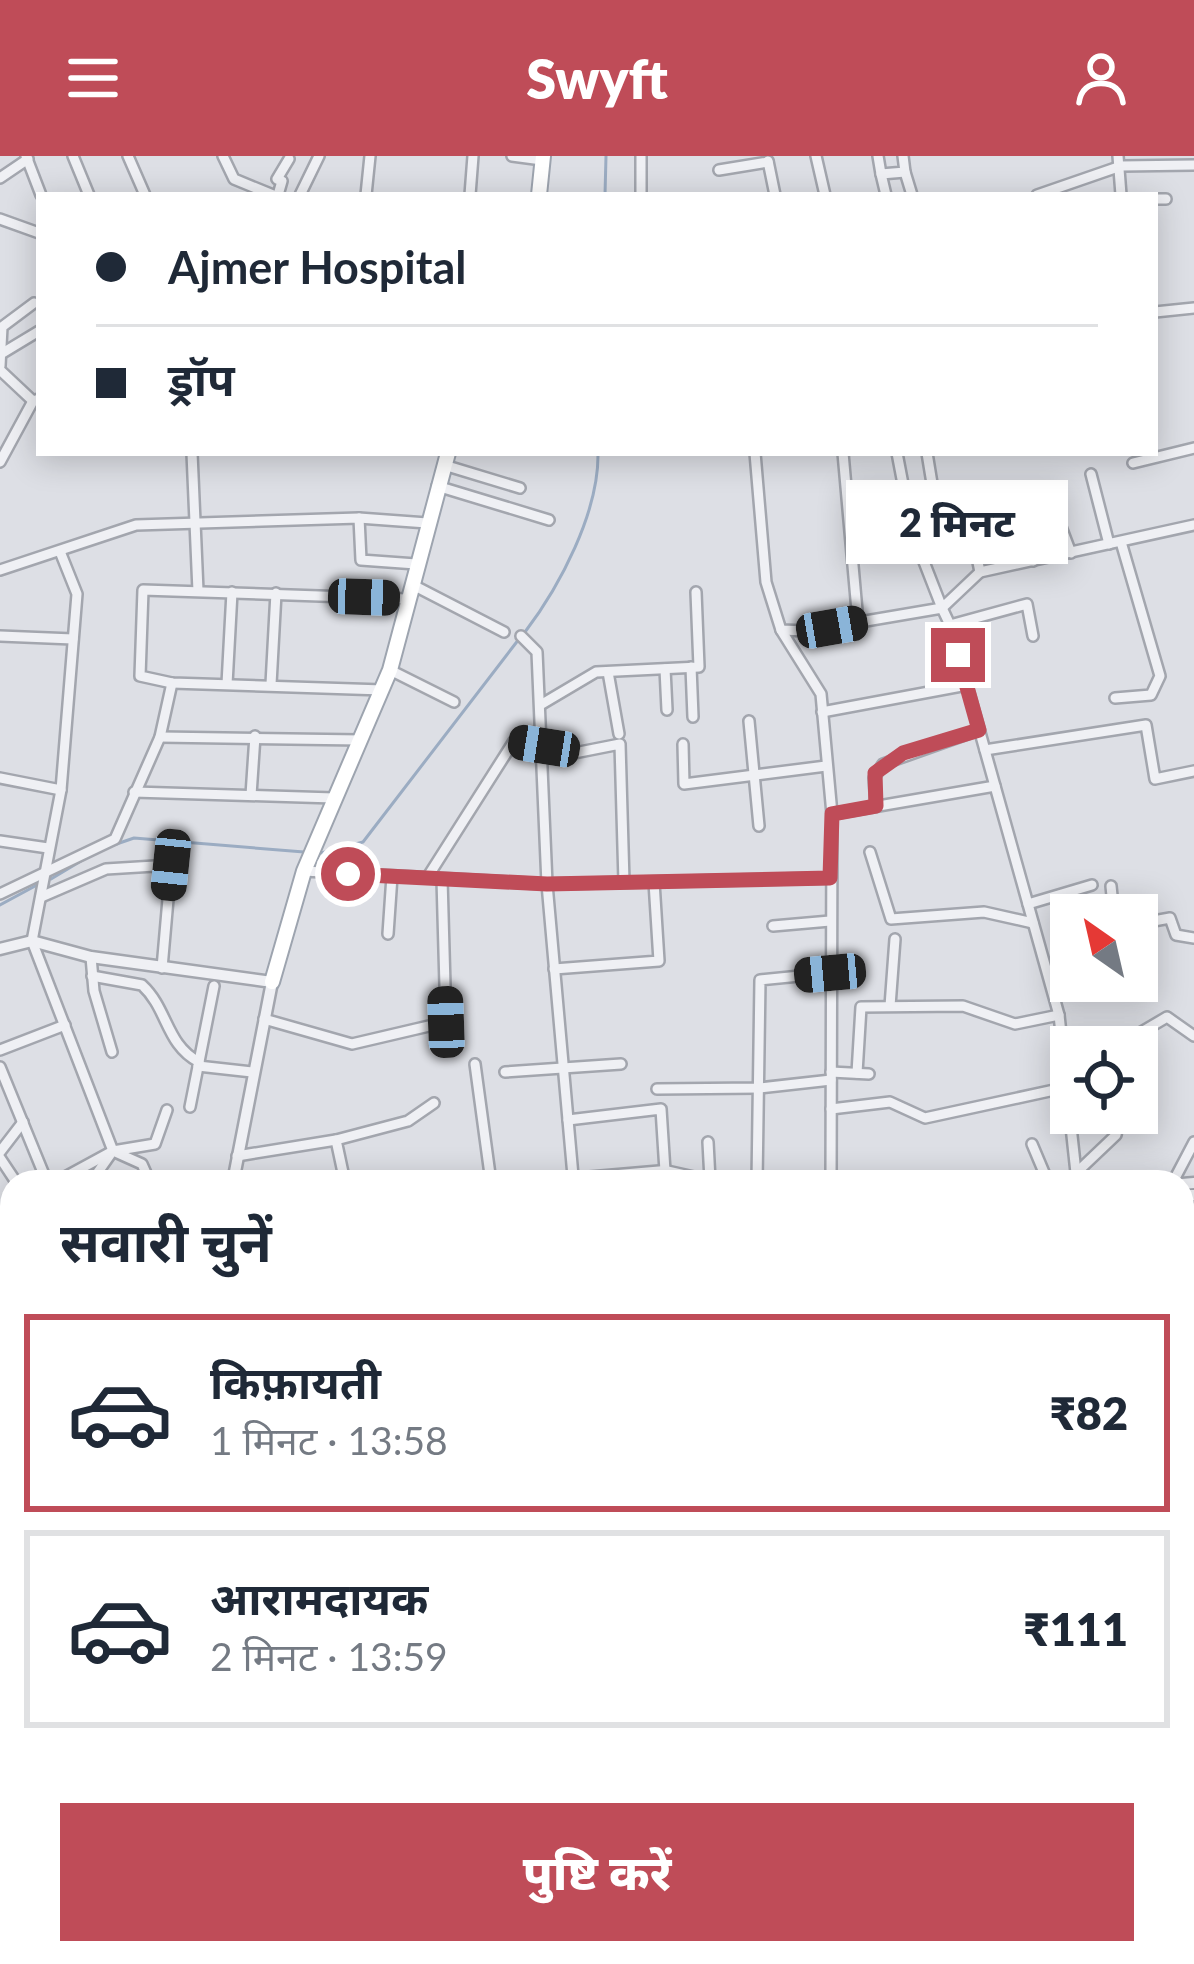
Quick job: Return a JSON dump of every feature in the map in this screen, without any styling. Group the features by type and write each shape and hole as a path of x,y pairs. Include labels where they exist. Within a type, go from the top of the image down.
{"main road":[{"path":"539,192 543,158"},
{"path":"272,982 305,868 390,670 446,459"}],"street":[{"path":"2,156 4,175"},
{"path":"73,156 88,192"},
{"path":"128,156 144,192"},
{"path":"224,156 234,179 268,192"},
{"path":"301,192 319,156"},
{"path":"363,192 370,156"},
{"path":"470,192 473,156"},
{"path":"512,156 543,158"},
{"path":"641,156 641,192"},
{"path":"816,156 824,192"},
{"path":"878,156 885,192"},
{"path":"903,156 911,192"},
{"path":"4,175 27,158 39,192"},
{"path":"278,192 283,181 277,179 287,158 308,174"},
{"path":"719,170 767,159 774,192"},
{"path":"1053,191 1120,161 1178,159 1194,165"},
{"path":"1120,161 1121,192"},
{"path":"881,174 905,172"},
{"path":"0,219 36,232"},
{"path":"0,463 36,400 0,368 2,327 34,303"},
{"path":"1158,312 1194,308"},
{"path":"0,348 36,332"},
{"path":"1133,464 1194,448"},
{"path":"192,456 198,591"},
{"path":"755,456 766,582 781,630 820,694 822,712 832,814 831,1170"},
{"path":"843,456 858,622"},
{"path":"897,456 911,531 950,625 1060,1026"},
{"path":"899,466 928,457 940,526 911,531"},
{"path":"446,459 520,488"},
{"path":"1091,474 1160,676 1151,695 1114,698"},
{"path":"437,486 549,520"},
{"path":"980,572 967,508 1047,490 1070,554"},
{"path":"1022,499 1033,561"},
{"path":"359,518 361,560 416,564"},
{"path":"0,570 62,554 136,525 198,519 359,518 427,523"},
{"path":"781,630 942,608 980,572 1194,525"},
{"path":"62,554 77,595 61,790 32,940 113,1151 142,1164 145,1170"},
{"path":"383,690 137,679 143,590 409,591 504,632"},
{"path":"227,684 232,592"},
{"path":"542,704 596,672 699,667 696,592"},
{"path":"271,684 276,593"},
{"path":"950,625 1027,604 1033,637"},
{"path":"0,636 73,639"},
{"path":"524,653 521,637 537,652 547,884 572,1170"},
{"path":"692,668 693,718"},
{"path":"665,669 667,710"},
{"path":"390,670 454,702"},
{"path":"608,672 620,734"},
{"path":"0,894 43,878 115,839 160,737 172,683"},
{"path":"822,712 967,685"},
{"path":"1133,727 1136,697"},
{"path":"749,721 760,826"},
{"path":"985,750 1146,724 1155,778 1194,771"},
{"path":"876,806 874,778 883,764 979,730"},
{"path":"250,795 255,736"},
{"path":"160,737 362,740"},
{"path":"427,878 514,741 544,746"},
{"path":"544,759 620,744 624,882"},
{"path":"682,744 684,784 826,766"},
{"path":"0,778 61,790"},
{"path":"832,814 995,786"},
{"path":"134,792 334,798"},
{"path":"0,841 48,848"},
{"path":"870,851 891,919 984,912 1033,923"},
{"path":"41,898 106,869 171,865 162,968"},
{"path":"305,868 547,884 830,878"},
{"path":"388,934 392,876"},
{"path":"264,1019 352,1044 446,1022 442,878"},
{"path":"554,969 659,961 654,881"},
{"path":"1028,904 1092,885"},
{"path":"1111,886 1112,894"},
{"path":"1158,920 1170,918 1176,934 1194,938"},
{"path":"773,926 830,921"},
{"path":"890,1006 895,938"},
{"path":"0,949 32,940 92,957 272,982 235,1170"},
{"path":"92,957 92,976 112,1052"},
{"path":"757,1170 760,980 830,973"},
{"path":"92,976 132,982 149,991 176,1046 199,1064 252,1072"},
{"path":"190,1107 214,986"},
{"path":"657,1089 759,1088 863,1073 861,1007 963,1006 1015,1024 1059,1015"},
{"path":"1151,1026 1167,1017 1194,1036"},
{"path":"0,1050 65,1025"},
{"path":"475,1064 489,1170"},
{"path":"506,1072 621,1064"},
{"path":"0,1067 46,1170"},
{"path":"831,1109 890,1102 926,1118 1050,1092"},
{"path":"237,1156 336,1140 408,1121 434,1103"},
{"path":"568,1120 661,1109 665,1170"},
{"path":"76,1170 113,1151 154,1144 167,1110"},
{"path":"0,1155 23,1122"},
{"path":"1072,1134 1075,1170"},
{"path":"1084,1170 1116,1134"},
{"path":"336,1140 342,1170"},
{"path":"708,1142 711,1170"},
{"path":"1179,1170 1194,1142"},
{"path":"1032,1144 1043,1170"},
{"path":"100,1170 113,1151"}],"waterway":[{"path":"605,192 606,156"},
{"path":"525,632 551,593 585,523 598,456"},
{"path":"321,853 363,842 519,639"},
{"path":"105,848 134,838 304,852"},
{"path":"51,879 86,858"},
{"path":"0,905 37,885"}],"route":[{"path":"348,874 547,884 830,878 832,814 876,806 874,778 883,764 979,730 958,655"}]}
